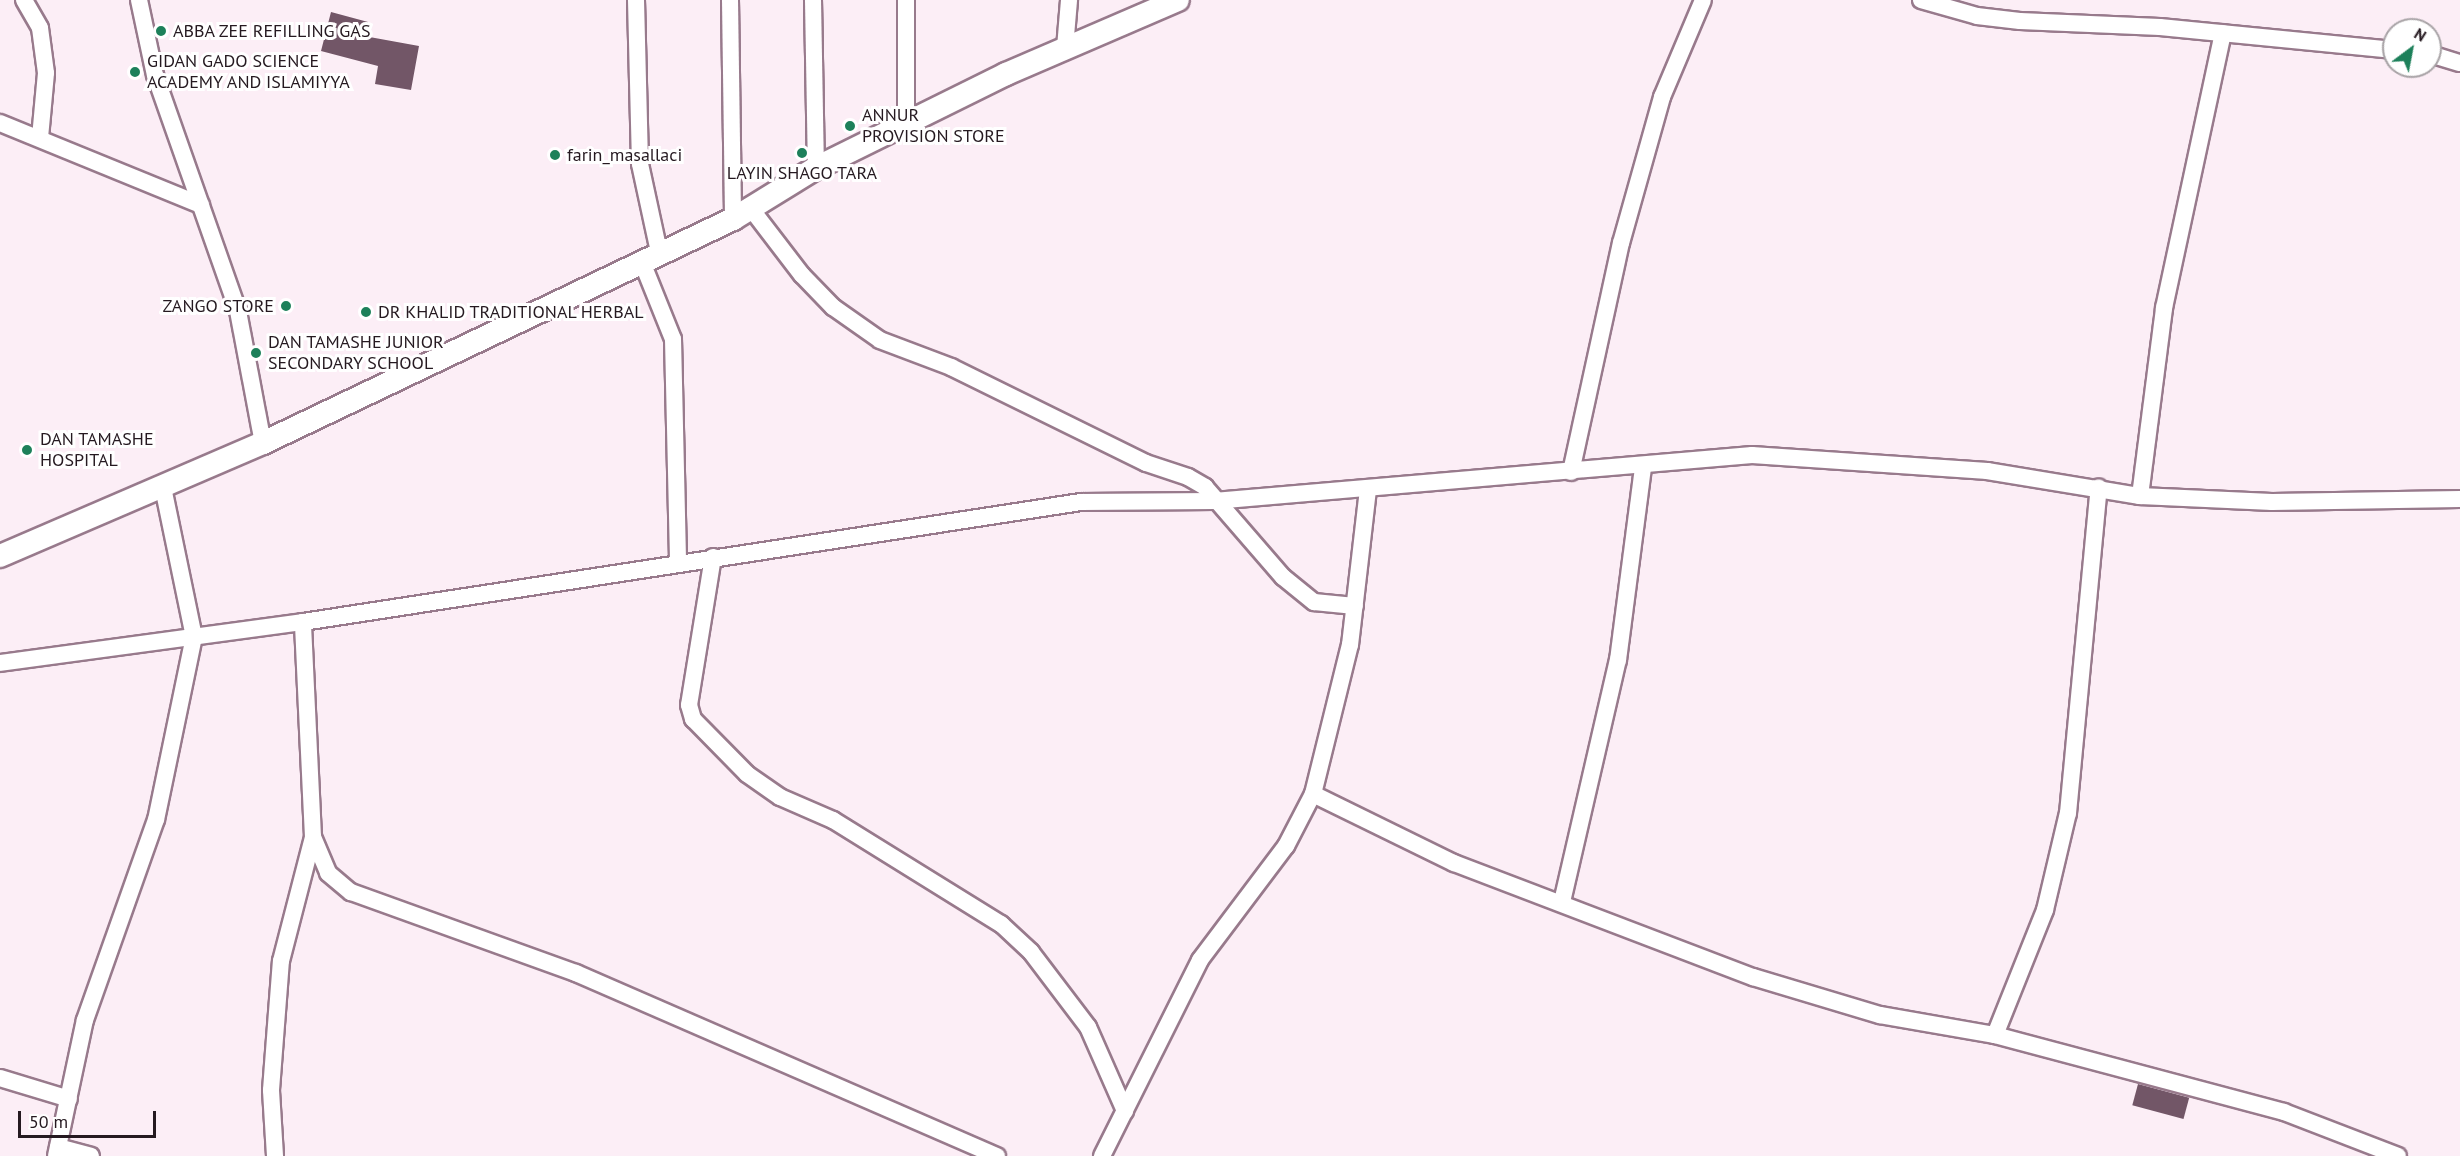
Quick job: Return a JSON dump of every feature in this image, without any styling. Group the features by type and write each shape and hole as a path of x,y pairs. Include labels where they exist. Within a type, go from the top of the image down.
{"street":[{"path":"24,0 40,28 46,73 40,138"},
{"path":"139,0 155,75 238,311 263,442"},
{"path":"636,0 640,164 651,257 673,339 678,562"},
{"path":"730,0 741,212 833,307 880,340 961,372 1146,463 1188,477 1214,501 1283,577 1314,602 1354,606"},
{"path":"813,0 816,168"},
{"path":"906,0 906,123"},
{"path":"1065,48 1069,0"},
{"path":"0,556 263,442 651,257 741,212 816,168 906,123 1065,48 1178,0"},
{"path":"1571,472 1621,243 1652,130 1703,0"},
{"path":"1922,0 1977,16 2020,21 2223,33 2382,49"},
{"path":"2140,496 2164,308 2223,33"},
{"path":"2442,58 2460,63"},
{"path":"0,123 201,205"},
{"path":"0,663 303,622 678,562 1081,502 1214,501 1643,468 1752,455 1987,471 2099,487 2140,496 2272,502 2460,499"},
{"path":"1562,902 1618,660 1643,468"},
{"path":"91,1156 57,1151 85,1020 156,820 194,637 163,487"},
{"path":"1995,1035 2045,910 2068,813 2099,487"},
{"path":"1103,1156 1200,960 1286,846 1313,794 1350,645 1368,489"},
{"path":"713,557 689,705 693,719 747,774 780,797 833,820 1001,924 1031,952 1088,1027 1125,1112"},
{"path":"275,1156 271,1090 281,961 313,837 303,622"},
{"path":"1313,794 1454,863 1562,902 1753,977 1880,1015 1995,1035 2284,1112 2398,1156"},
{"path":"313,837 328,873 351,892 576,973 997,1156"},
{"path":"0,1078 69,1099"}],"building":[{"path":"331,12 368,22 364,36 419,46 411,90 375,84 378,66 321,51"},
{"path":"2138,1084 2189,1098 2184,1119 2132,1105"}],"place":[{"name":"ABBA ZEE REFILLING GAS","path":"161,31"},
{"name":"GIDAN GADO SCIENCE ACADEMY AND ISLAMIYYA","path":"135,72"},
{"name":"ANNUR PROVISION STORE","path":"850,126"},
{"name":"LAYIN SHAGO TARA","path":"802,153"},
{"name":"farin_masallaci","path":"555,155"},
{"name":"ZANGO STORE","path":"286,306"},
{"name":"DR KHALID TRADITIONAL HERBAL","path":"366,312"},
{"name":"DAN TAMASHE JUNIOR SECONDARY SCHOOL","path":"256,353"},
{"name":"DAN TAMASHE HOSPITAL","path":"27,450"}]}
